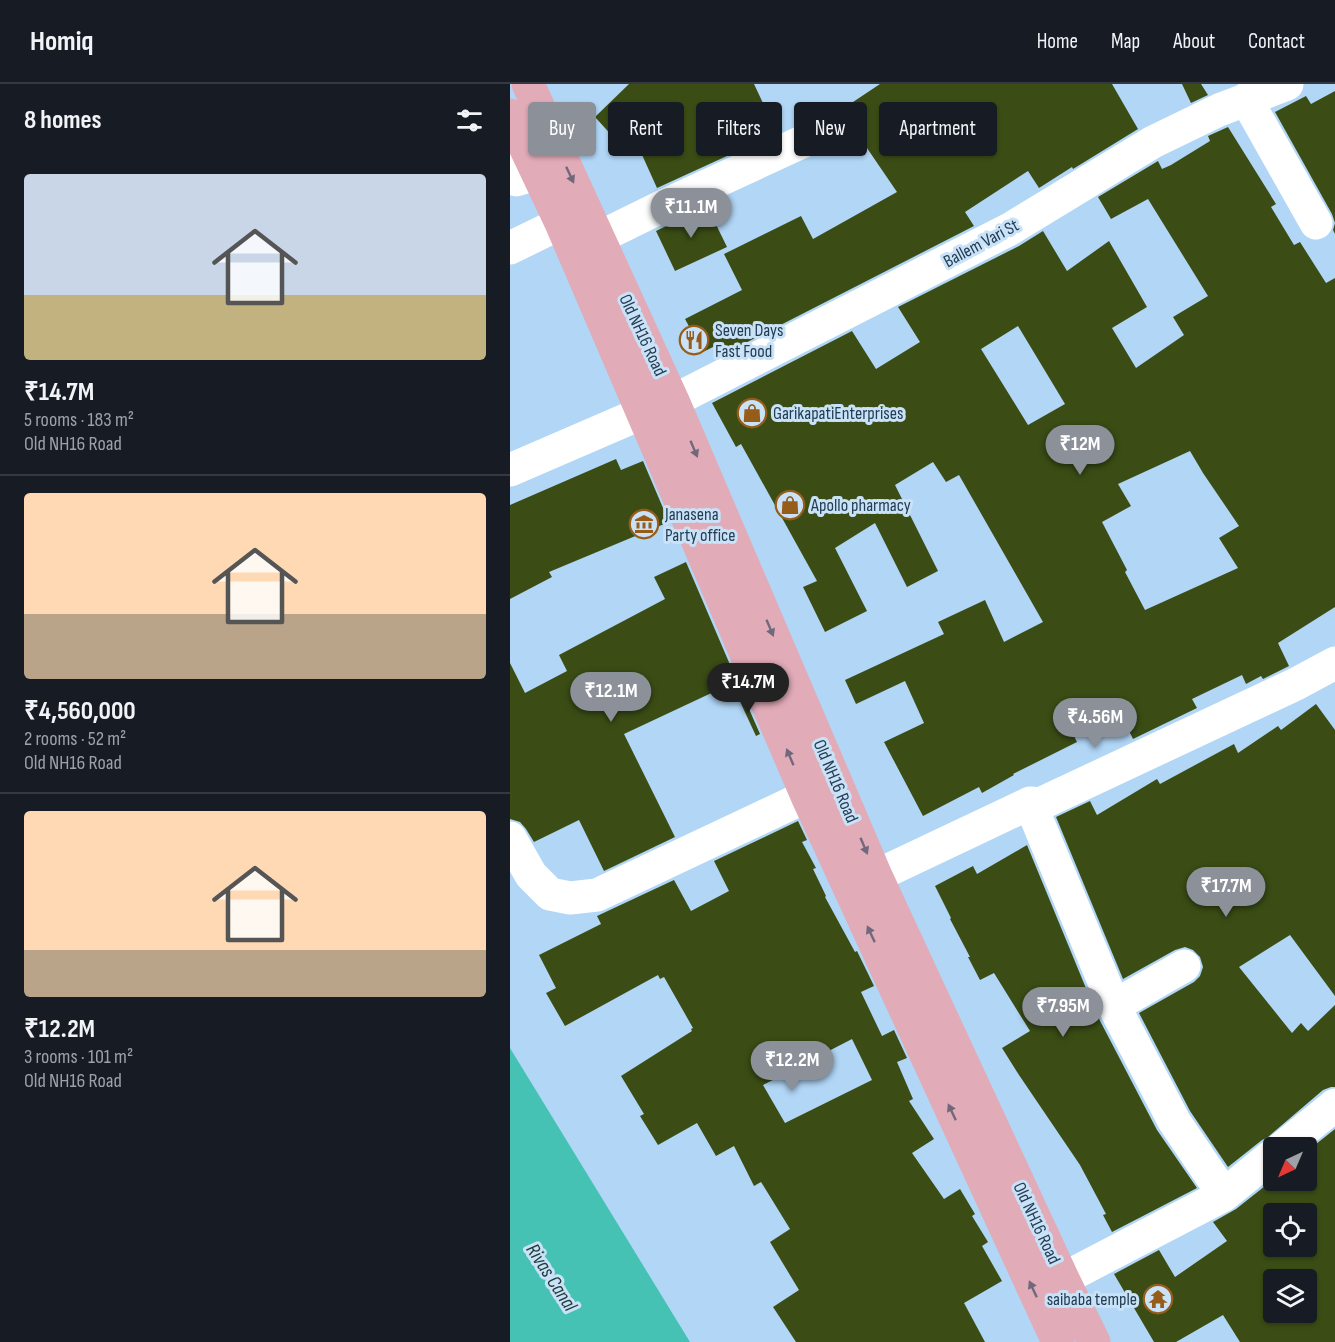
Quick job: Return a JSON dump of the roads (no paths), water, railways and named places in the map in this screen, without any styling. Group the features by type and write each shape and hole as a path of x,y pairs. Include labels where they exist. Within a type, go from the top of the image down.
{"main road":[{"name":"Old NH16 Road","path":"528,84 674,401 876,876 1063,1280 1094,1342"},
{"name":"Old NH16 Road","path":"510,115 524,172 561,223 807,796 1058,1342"}],"street":[{"name":"Ballem Vari St","path":"674,401 1010,229 1153,142 1219,110 1287,84"},
{"path":"1246,99 1316,224"},
{"path":"598,238 794,146"},
{"path":"510,248 561,223"},
{"path":"510,470 642,413"},
{"path":"876,876 1030,803 1040,804 1286,689 1335,663"},
{"path":"510,838 531,875 550,894 570,898 597,895 807,796"},
{"path":"1030,803 1114,1006 1174,1120 1224,1195"},
{"path":"1114,1006 1184,966"},
{"path":"1296,1137 1335,1105"},
{"path":"1063,1280 1224,1195 1263,1163"}],"water":[{"name":"Rivas Canal","path":"510,1048 690,1342 510,1342"}],"place":[{"name":"Seven Days Fast Food","path":"694,340"},
{"name":"GarikapatiEnterprises","path":"752,413"},
{"name":"Apollo pharmacy","path":"790,505"},
{"name":"Janasena Party office","path":"644,524"},
{"name":"saibaba temple","path":"1158,1299"}]}
